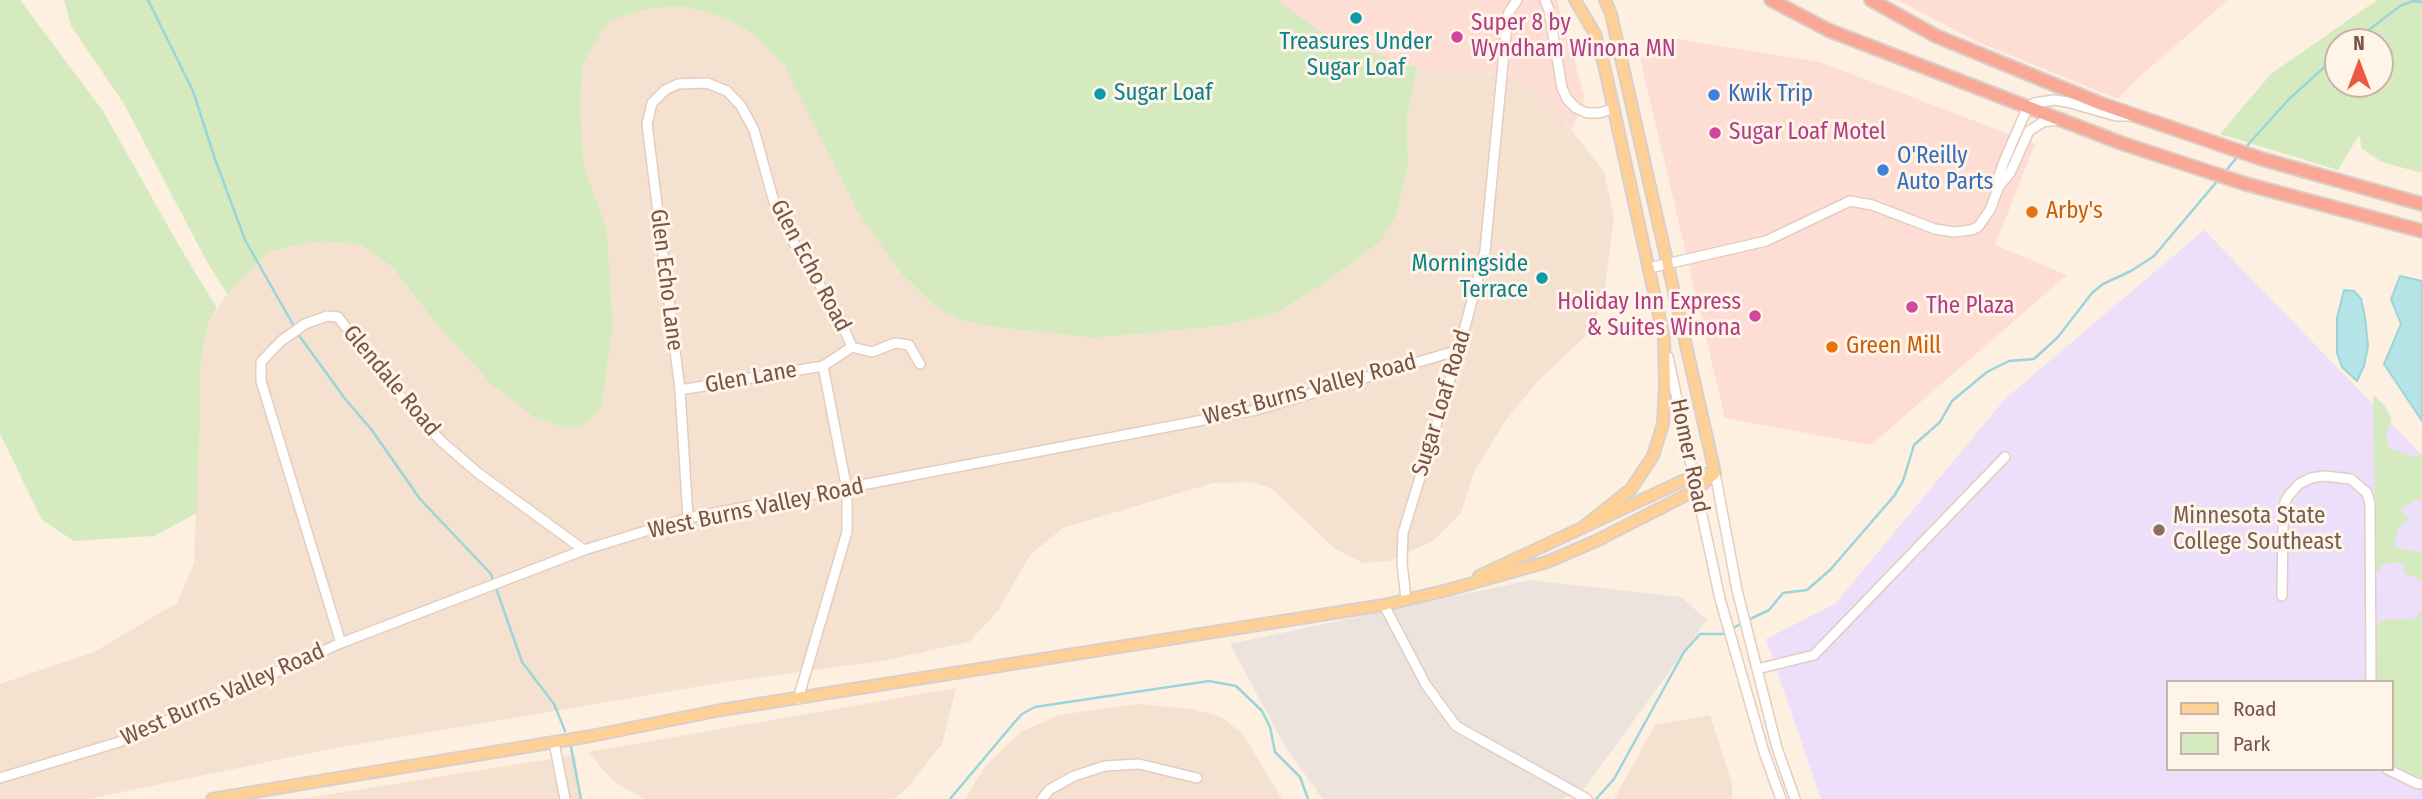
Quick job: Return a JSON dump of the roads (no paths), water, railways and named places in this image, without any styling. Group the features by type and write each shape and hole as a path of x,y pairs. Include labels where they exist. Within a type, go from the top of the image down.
{"highway":[{"path":"1771,0 1828,30 2059,120 2180,163 2246,184 2422,231"},
{"path":"1871,0 1936,36 2133,116 2262,159 2422,204"}],"main road":[{"name":"Homer Road","path":"1575,0 1595,34 1604,65 1664,338"},
{"name":"Homer Road","path":"1605,0 1611,14 1715,473"},
{"path":"1582,528 1631,489 1653,456 1663,424 1664,338"},
{"path":"1448,590 1693,476 1715,473"},
{"path":"212,799 798,699 1384,605 1548,562 1596,541 1696,490 1715,473"}],"street":[{"name":"Sugar Loaf Road","path":"1406,599 1402,563 1403,533 1459,350 1485,251 1507,22 1509,12 1517,0"},
{"path":"1545,0 1562,88 1567,99 1576,108 1587,113 1612,109"},
{"name":"Glen Echo Road","path":"707,83 727,92 741,106 754,130 774,202 798,251 837,312 852,348 823,366 847,490 847,531 798,699"},
{"name":"Glen Echo Lane","path":"688,518 680,390 647,124 652,103 665,90 678,85 707,83"},
{"path":"1999,186 1998,178 2005,159 2028,108 2041,101 2067,102 2116,116 2133,116"},
{"path":"1649,268 1764,241 1850,201 1872,205 1935,229 1954,232 1971,230 1984,220 2029,131 2043,122 2059,120"},
{"name":"Glendale Road","path":"341,643 261,381 261,362 281,341 305,324 327,316 338,317 394,389 442,441 478,473 584,550"},
{"name":"Homer Road","path":"1664,338 1720,599 1764,752 1781,799"},
{"path":"852,348 872,352 895,343 909,345 920,364"},
{"name":"West Burns Valley Road","path":"0,778 119,741 341,643 584,550 688,518 847,490 1256,410 1459,350"},
{"name":"Glen Lane","path":"680,390 823,366"},
{"path":"1757,669 1814,655 2005,457"},
{"name":"Homer Road","path":"1715,473 1737,590 1777,748 1795,799"},
{"path":"2281,596 2283,527 2285,502 2289,495 2311,478 2324,476 2351,479 2367,493 2370,503 2371,680"},
{"path":"1384,605 1426,685 1456,726 1587,799"},
{"path":"554,741 565,799"},
{"path":"1042,799 1049,790 1074,776 1105,766 1139,764 1197,778"},
{"path":"2391,771 2422,784"}],"water":[{"path":"2400,276 2422,281 2422,421 2384,364 2401,324 2391,299"},
{"path":"2344,290 2354,291 2361,299 2365,317 2368,346 2364,366 2357,381 2342,367 2337,353 2337,318"}],"waterway":[{"path":"148,0 193,91 245,240 295,328"},
{"path":"2371,28 2400,6 2413,1 2422,2"},
{"path":"2246,147 2289,99 2324,68"},
{"path":"2223,174 2239,155"},
{"path":"1748,620 1769,610 1783,593 1807,590 1830,570 1894,496 1903,481 1914,445 1940,422 1952,401 1987,372 2009,361 2034,359 2058,337 2092,293 2154,256 2219,179"},
{"path":"298,334 346,400 371,429 420,499 491,574 522,662 554,704 565,731"},
{"path":"1596,799 1614,779 1684,652 1700,634 1723,634 1742,623"},
{"path":"950,799 1022,714 1035,707 1209,681 1236,686 1262,711 1270,727 1275,752 1300,777 1308,799"},
{"path":"571,747 581,799"}],"place":[{"name":"Treasures Under Sugar Loaf","path":"1356,18"},
{"name":"Super 8 by Wyndham Winona MN","path":"1457,37"},
{"name":"Sugar Loaf","path":"1100,94"},
{"name":"Kwik Trip","path":"1714,95"},
{"name":"Sugar Loaf Motel","path":"1715,133"},
{"name":"O'Reilly Auto Parts","path":"1883,170"},
{"name":"Arby's","path":"2032,212"},
{"name":"Morningside Terrace","path":"1542,278"},
{"name":"The Plaza","path":"1912,307"},
{"name":"Holiday Inn Express & Suites Winona","path":"1755,316"},
{"name":"Green Mill","path":"1832,347"},
{"name":"Minnesota State College Southeast","path":"2159,530"}]}
